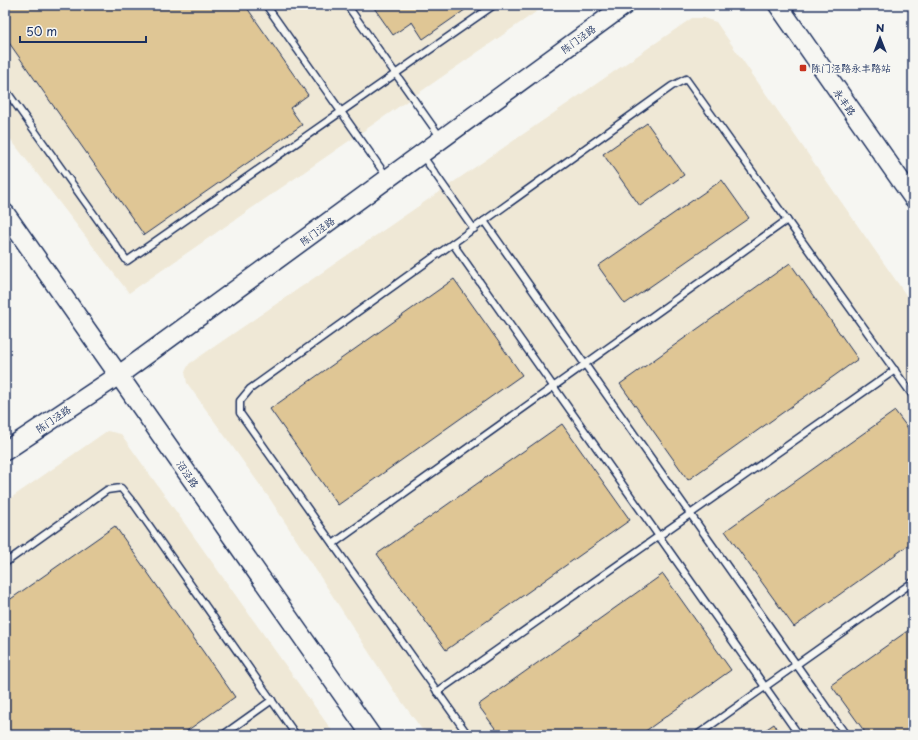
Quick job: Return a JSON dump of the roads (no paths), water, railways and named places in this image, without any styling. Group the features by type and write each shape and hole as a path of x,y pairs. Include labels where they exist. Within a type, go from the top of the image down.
{"street":[{"name":"陈门泾路","path":"5,451 119,375 625,5"},
{"name":"永丰路","path":"778,5 913,198"},
{"name":"沼泾路","path":"5,213 371,735"}],"lane":[{"path":"266,5 388,179"},
{"path":"347,5 441,139"},
{"path":"5,89 127,261 494,5"},
{"path":"468,735 240,413 240,401 250,389 672,86 686,79 913,396"},
{"path":"421,154 474,228"},
{"path":"333,544 787,220"},
{"path":"484,221 846,735"},
{"path":"453,244 799,735"},
{"path":"437,692 895,370"},
{"path":"5,563 107,490 121,488 296,735"},
{"path":"697,735 913,582"},
{"path":"222,735 272,700"}],"place":[{"name":"陈门泾路永丰路站","path":"803,68"}]}
